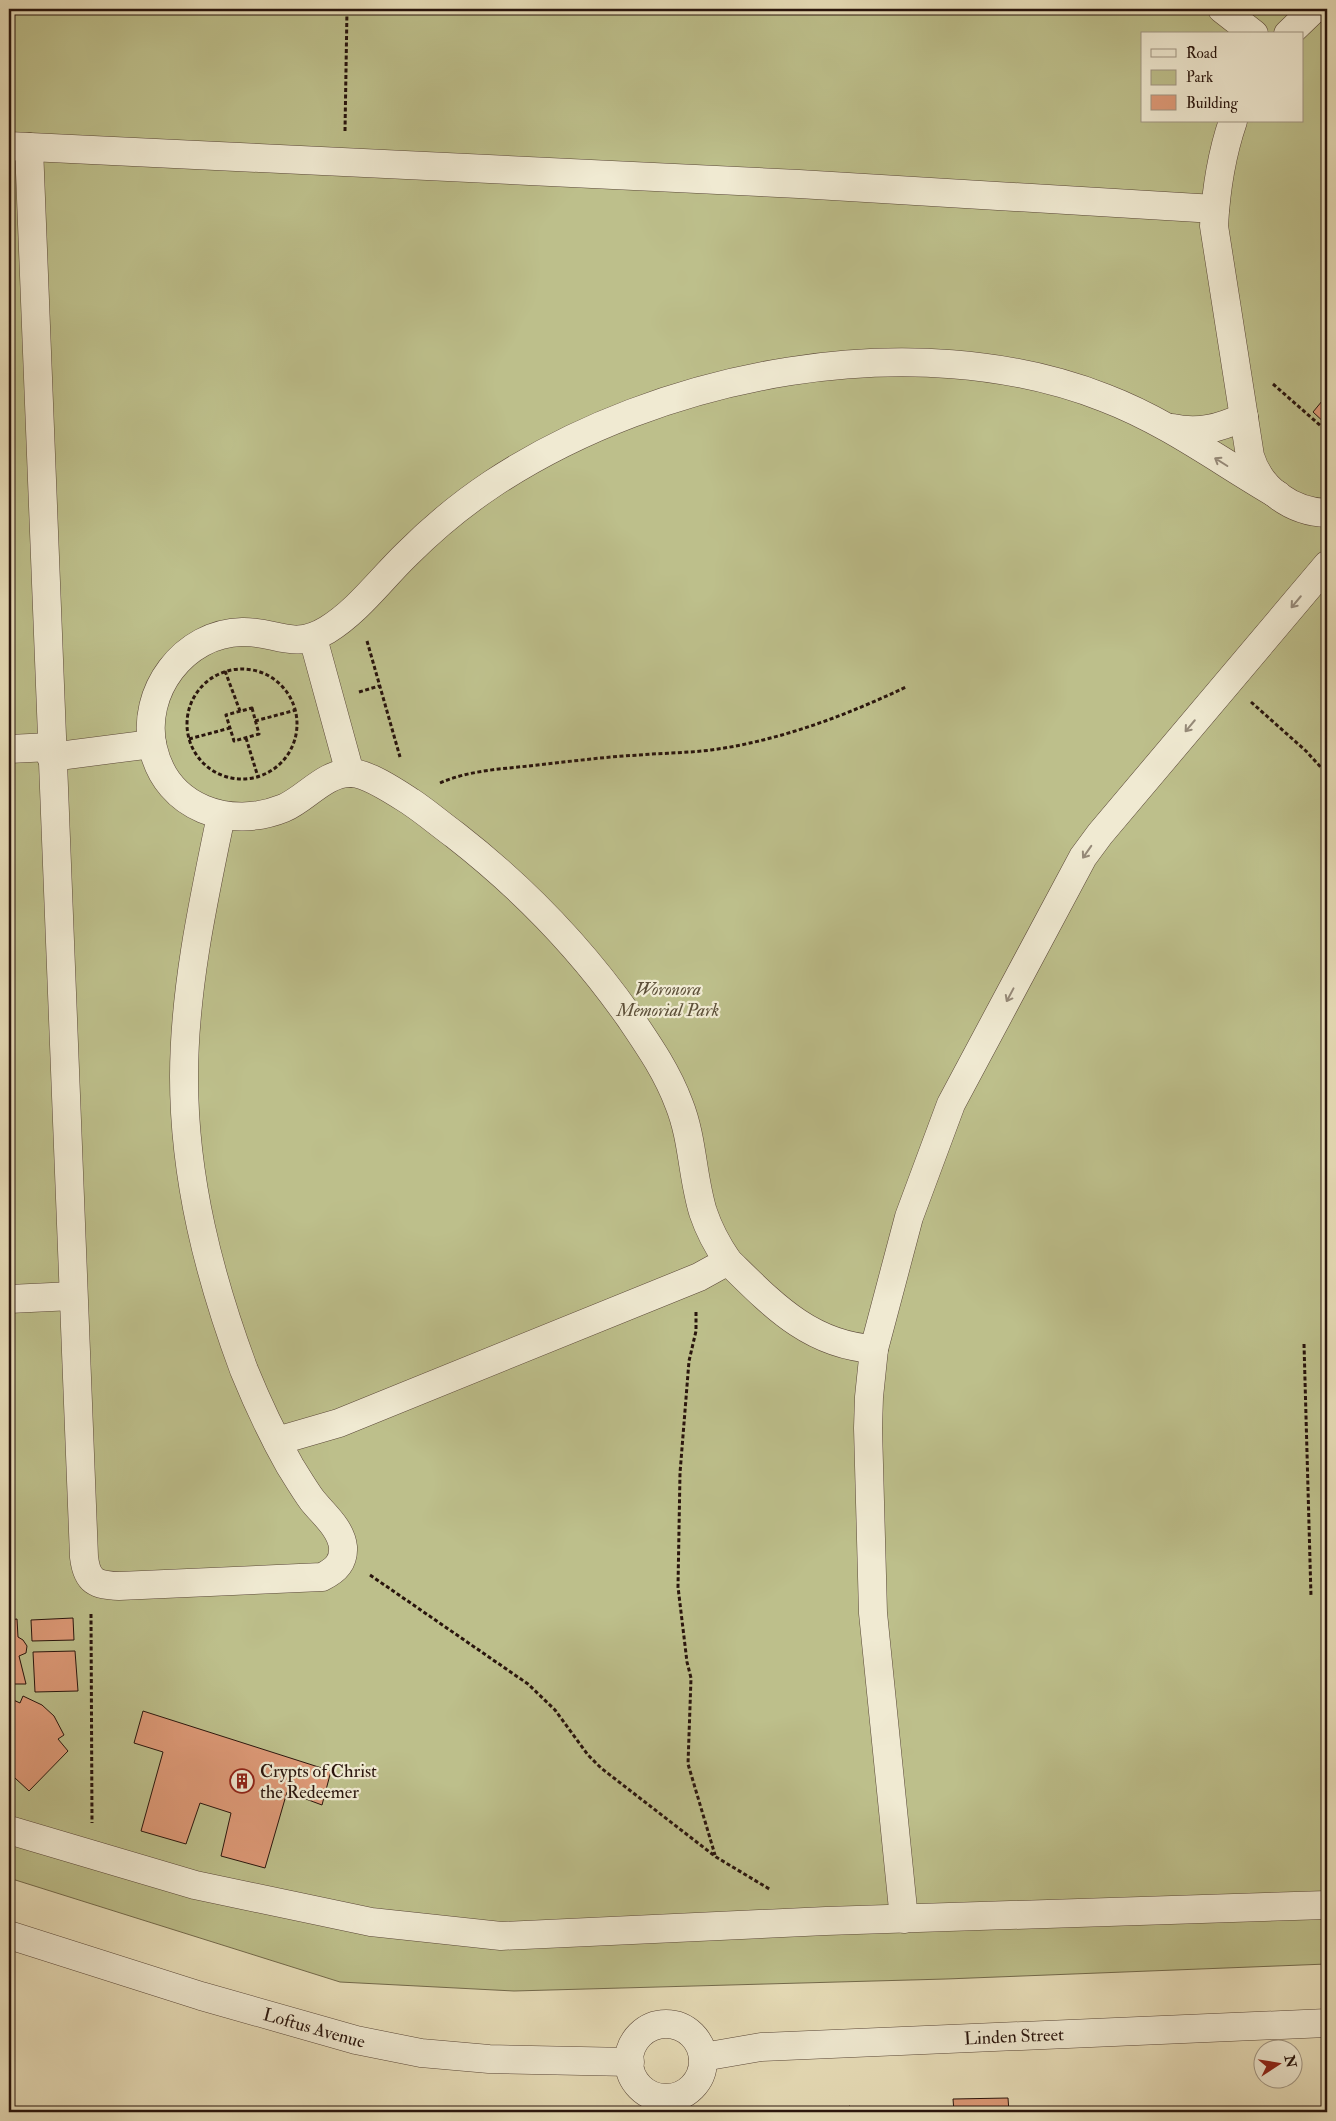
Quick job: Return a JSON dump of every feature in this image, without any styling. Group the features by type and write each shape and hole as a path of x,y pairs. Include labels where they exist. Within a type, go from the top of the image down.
{"street":[{"path":"1222,9 1251,32"},
{"path":"1290,32 1314,9"},
{"path":"1233,122 1222,159 1215,209 1216,244 1248,448 1254,469 1278,495"},
{"path":"221,816 209,871 192,973 184,1077 186,1130 200,1229 212,1278 246,1374 277,1441 312,1499 337,1530 343,1546 343,1556 339,1565 332,1573 322,1577 305,1579 119,1586 98,1583 87,1573 84,1557 51,752 19,147 809,185 1215,209"},
{"path":"874,1349 833,1341 799,1325 776,1308 728,1260 712,1236 703,1211 687,1126 672,1086 657,1057 604,982 542,911 518,887 482,856 413,803 370,779 350,773 319,784 296,802 281,809 259,815 221,816 193,804 181,794 161,770 152,744 151,718 160,685 183,655 196,647 227,634 243,632 292,641 313,638 335,625 410,550 439,524 468,500 505,476 539,456 588,432 679,397 721,384 770,374 852,364 909,363 964,366 1024,375 1066,385 1103,396 1171,427 1186,431 1205,431 1218,428 1244,417"},
{"path":"1171,427 1220,461 1306,511 1327,513"},
{"path":"904,1918 873,1613 868,1428 869,1390 874,1349 909,1217 944,1122 967,1074 1083,857 1100,834 1327,565"},
{"path":"313,638 350,773"},
{"path":"9,749 51,752 152,744"},
{"path":"277,1441 339,1423 690,1280 711,1271 728,1260"},
{"path":"9,1299 73,1296"},
{"path":"9,1830 194,1885 370,1922 500,1936 904,1918 1327,1905"},
{"name":"Loftus Avenue","path":"9,1935 184,1990 356,2040 421,2053 489,2059 630,2062"},
{"name":"Linden Street","path":"703,2057 761,2048 1327,2023"},
{"path":"670,2024 682,2027 692,2035 700,2045 703,2057 702,2069 694,2084 673,2105 647,2092 638,2085 632,2074 630,2062 631,2050 641,2034 657,2025 670,2024"}],"path":[{"path":"344,162 347,9"},
{"path":"1274,384 1322,427"},
{"path":"357,605 413,803 432,787 448,780 474,773 638,755 710,750 757,741 791,733 884,698 906,687"},
{"path":"252,669 269,675 288,693 296,710 296,735 290,751 273,770 258,776 241,779 216,772 197,755 189,739 188,718 194,697 207,681 225,671 252,669"},
{"path":"225,671 240,711"},
{"path":"1228,682 1271,719 1327,774"},
{"path":"252,708 259,734 234,741 226,715 240,711 252,708"},
{"path":"255,721 296,710"},
{"path":"189,739 230,728"},
{"path":"246,738 258,776"},
{"path":"690,1280 696,1302 696,1330 689,1361 680,1473 678,1587 687,1662 691,1678 688,1764 716,1857"},
{"path":"1304,1344 1311,1597"},
{"path":"343,1556 528,1684 555,1710 588,1755 601,1768 716,1857 777,1894"},
{"path":"91,1578 92,1855"}],"green space":[{"name":"Woronora Memorial Park","path":"9,9 1327,9 1327,1964 946,1979 514,1991 340,1982 9,1878"}],"building":[{"path":"1327,395 1327,425 1313,412"},
{"path":"73,1618 74,1640 32,1641 31,1620"},
{"path":"17,1619 18,1637 27,1646 26,1653 19,1656 26,1684 9,1684 9,1620"},
{"path":"75,1651 78,1691 35,1692 33,1652"},
{"path":"23,1696 42,1705 54,1716 64,1735 58,1739 68,1751 29,1791 15,1778 9,1784 9,1698 20,1703"},
{"name":"Crypts of Christ the Redeemer","path":"143,1711 331,1771 322,1805 287,1792 265,1868 221,1856 231,1813 200,1803 186,1844 141,1831 163,1752 134,1743"},
{"path":"1008,2098 1009,2112 954,2112 953,2099"},
{"path":"849,2106 867,2112 847,2112"}],"place":[{"name":"Crypts of Christ the Redeemer","path":"242,1781"}]}
